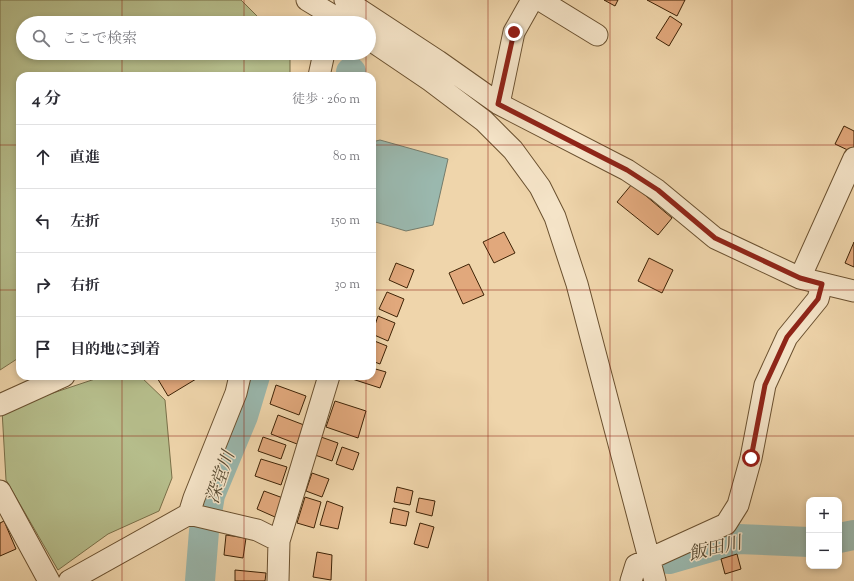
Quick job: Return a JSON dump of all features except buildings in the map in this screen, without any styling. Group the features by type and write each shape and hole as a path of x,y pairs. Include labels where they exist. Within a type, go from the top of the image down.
{"street":[{"path":"307,0 339,16"},
{"path":"498,104 514,32 532,0"},
{"path":"540,0 597,35"},
{"path":"376,33 438,61 498,104 627,170 658,190 715,238 800,278 854,291"},
{"path":"376,44 431,81 484,121 513,150 540,187 555,217 577,284 655,581"},
{"path":"320,72 322,60"},
{"path":"800,278 854,158"},
{"path":"631,581 636,565 648,558 726,524 738,505 751,458 765,385 787,337 818,299 822,284"},
{"path":"0,405 55,380"},
{"path":"190,514 194,498 236,393 239,380"},
{"path":"278,581 279,541 327,380"},
{"path":"0,491 49,581"},
{"path":"69,581 190,514 257,530 279,541"}],"green space":[{"path":"0,0 241,0 257,16 16,16 16,60 290,60 290,72 16,72 16,360 0,370"},
{"path":"92,380 144,380 165,400 172,478 159,511 108,534 58,570 6,480 2,410"}],"water":[{"path":"380,140 448,159 433,225 406,231 376,222 376,141"}],"waterway":[{"name":"深堂川","path":"200,581 204,531 210,495 243,416 254,380"},
{"name":"飯田川","path":"842,537 854,535"},
{"name":"飯田川","path":"669,559 738,539 806,542"}],"route":[{"path":"514,32 498,104 627,170 658,190 715,238 800,278 822,284 818,299 787,337 765,385 751,458"}]}
